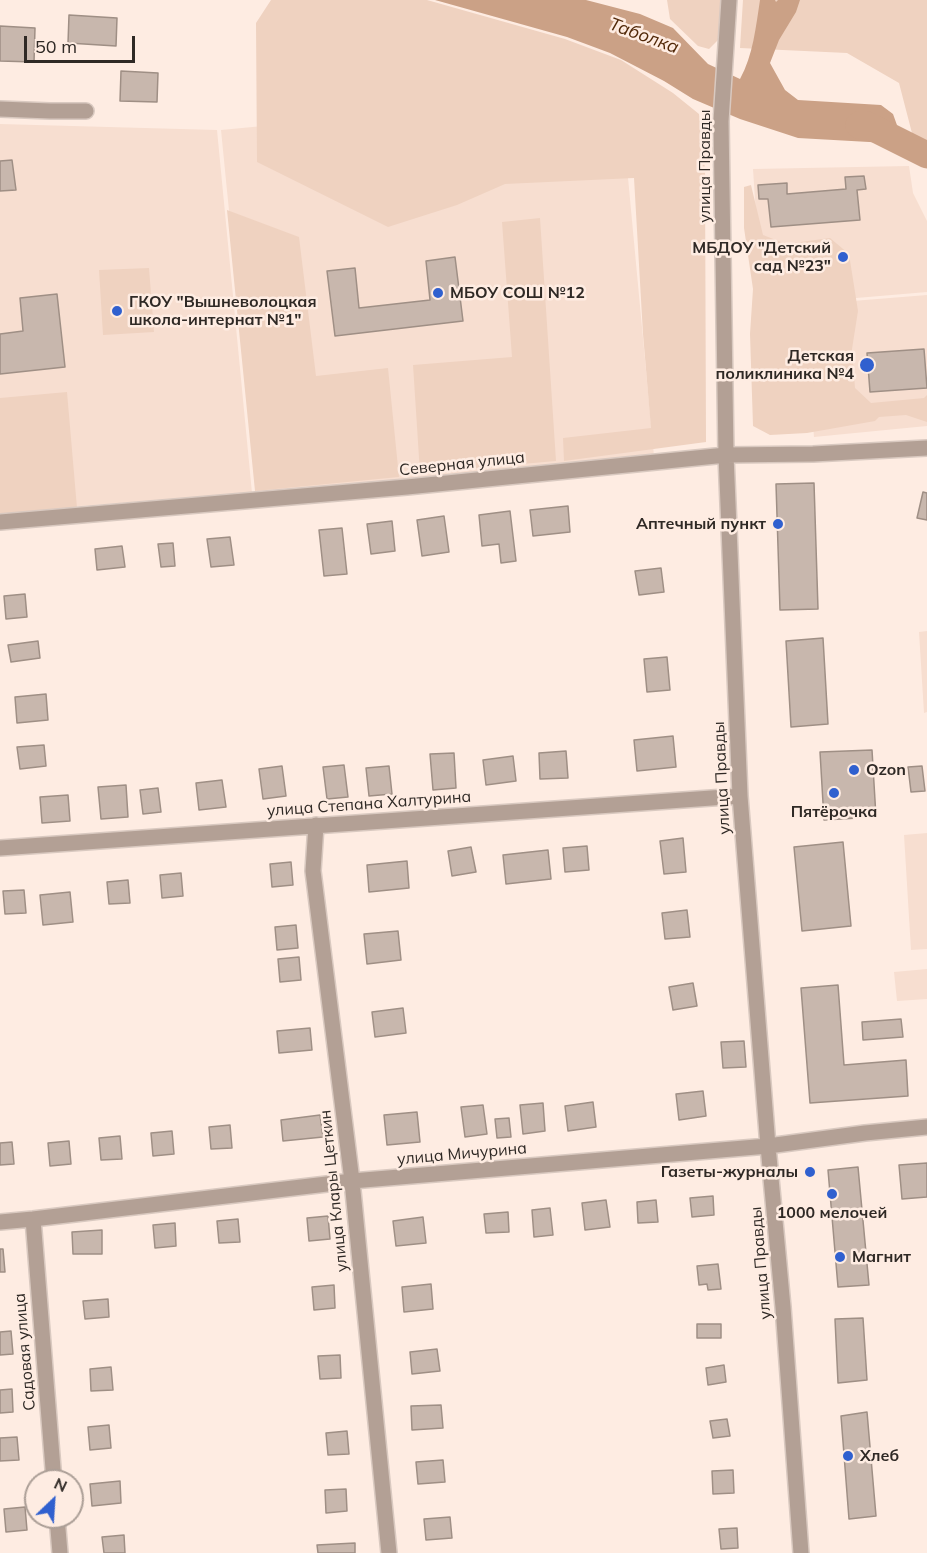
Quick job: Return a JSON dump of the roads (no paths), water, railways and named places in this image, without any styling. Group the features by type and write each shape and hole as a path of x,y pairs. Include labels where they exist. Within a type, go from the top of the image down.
{"street":[{"name":"улица Правды","path":"729,0 721,121 726,455 740,796 783,1306 801,1553"},
{"path":"0,109 86,111"},
{"name":"Северная улица","path":"0,522 406,488 726,455 927,448"},
{"name":"улица Степана Халтурина","path":"0,848 740,796"},
{"name":"улица Клары Цеткин","path":"316,825 313,871 352,1181 389,1553"},
{"name":"улица Мичурина","path":"0,1222 352,1181 768,1146 927,1127"},
{"name":"Садовая улица","path":"33,1219 53,1469"},
{"path":"58,1529 60,1553"}],"water":[{"path":"435,0 586,0 640,14 673,28 708,64 740,79 751,51 760,0 775,0 776,2 778,0 800,0 770,63 785,90 798,100 881,105 893,114 898,128 887,143 798,138 740,119 693,99 610,53 567,37"}],"waterway":[{"name":"Таболка","path":"859,125 867,125 927,155"}],"place":[{"name":"МБДОУ \"Детский сад №23\"","path":"843,257"},
{"name":"МБОУ СОШ №12","path":"438,293"},
{"name":"ГКОУ \"Вышневолоцкая школа-интернат №1\"","path":"117,311"},
{"name":"Детская поликлиника №4","path":"867,365"},
{"name":"Аптечный пункт","path":"778,524"},
{"name":"Ozon","path":"854,770"},
{"name":"Пятёрочка","path":"834,793"},
{"name":"Газеты-журналы","path":"810,1172"},
{"name":"1000 мелочей","path":"832,1194"},
{"name":"Магнит","path":"840,1257"},
{"name":"Хлеб","path":"848,1456"}]}
